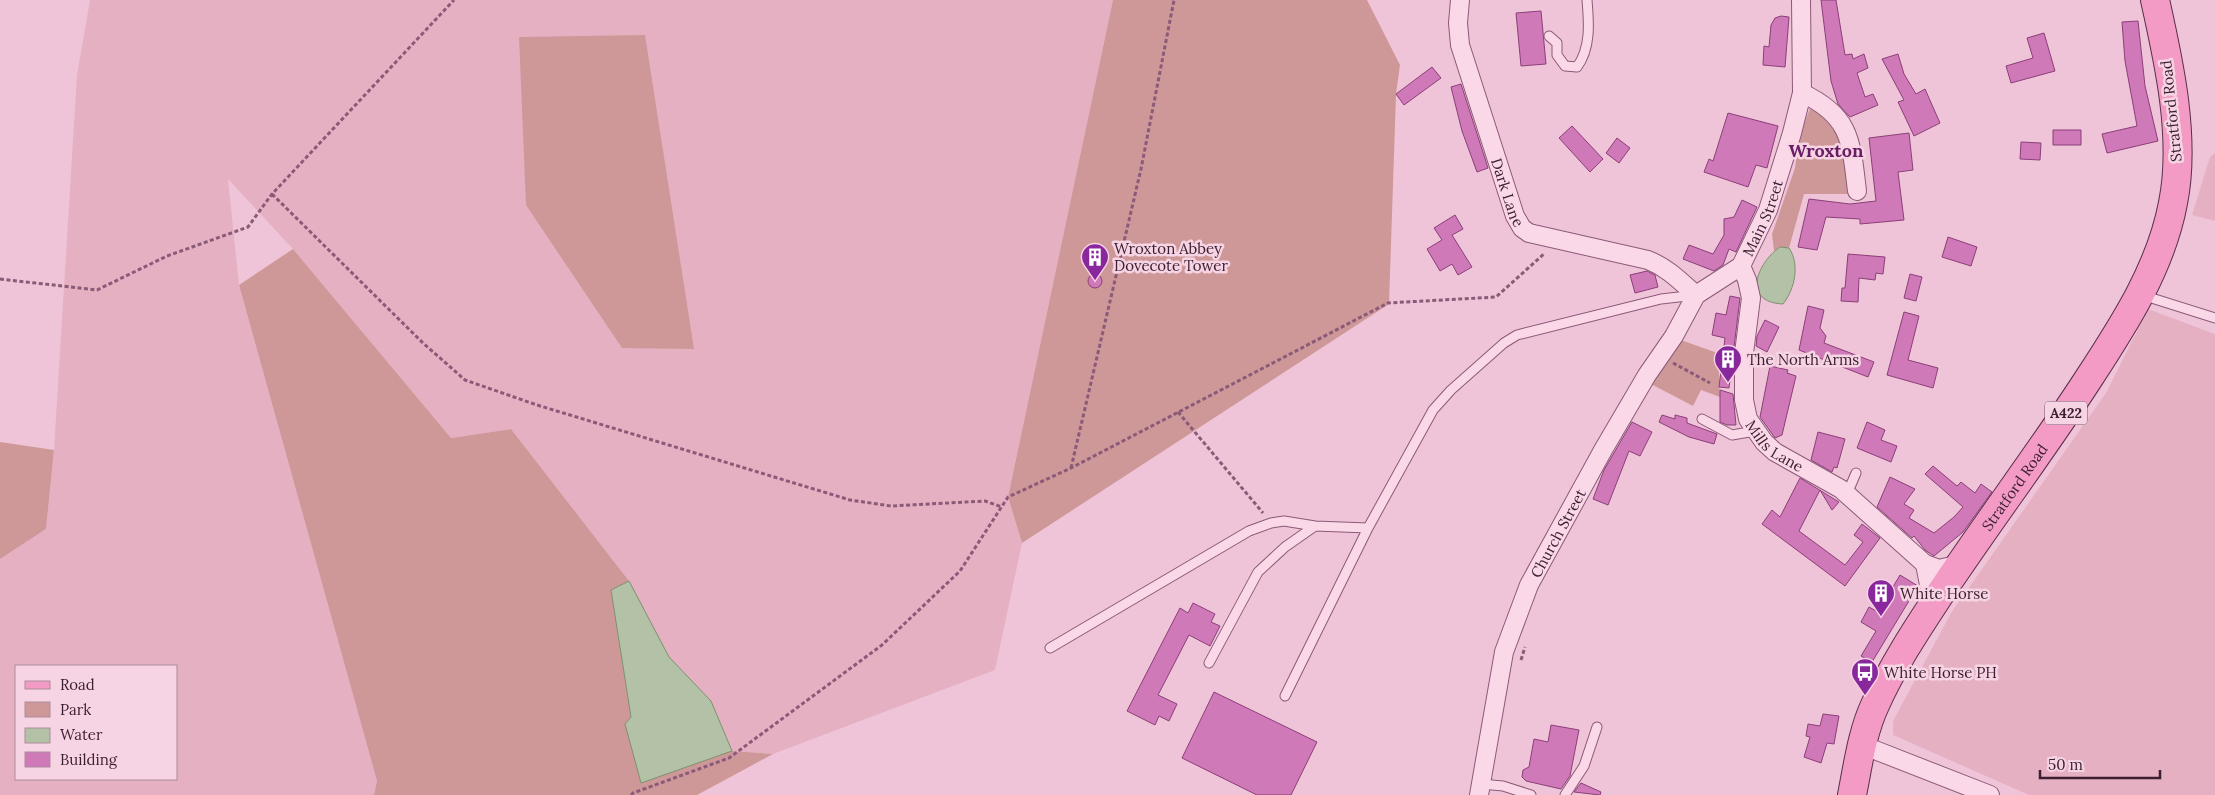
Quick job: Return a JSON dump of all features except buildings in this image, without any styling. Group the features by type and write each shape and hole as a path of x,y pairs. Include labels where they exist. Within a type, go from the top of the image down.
{"main road":[{"name":"Stratford Road","path":"1852,795 1862,745 1874,706 1908,643 1960,564 2046,444 2113,341 2140,294 2164,240 2174,200 2177,145 2171,87 2155,0"}],"street":[{"name":"Dark Lane","path":"1460,0 1458,23 1460,45 1515,216 1522,228 1529,233 1660,265 1696,295"},
{"name":"Main Street","path":"1696,295 1741,266 1768,210 1792,133 1802,93 1802,0"},
{"path":"1802,93 1819,101 1833,113 1845,129 1852,145 1857,191"},
{"name":"Mills Lane","path":"1741,266 1747,280 1751,298 1744,353 1744,400 1748,419 1775,452 1841,488 1925,564"},
{"name":"Church Street","path":"1480,790 1504,652 1529,585 1603,450 1674,336 1696,295"},
{"path":"1933,606 1925,564 1939,568 1960,564"},
{"path":"1862,745 1990,795"}],"lane":[{"path":"1550,36 1557,44 1557,55 1565,66 1577,66 1585,56 1588,33 1587,0"},
{"path":"2140,294 2215,318"},
{"path":"1285,696 1368,528 1433,410 1452,390 1504,343 1517,335 1661,299 1696,295"},
{"path":"1702,419 1732,435 1756,431"},
{"path":"1847,494 1856,473"},
{"path":"1050,648 1249,531 1271,523 1284,521 1315,526 1368,528"},
{"path":"1209,663 1258,572 1285,547 1315,526"},
{"path":"1565,795 1584,766 1598,727"},
{"path":"1480,790 1503,786 1531,795"}],"path":[{"path":"0,279 97,290 167,256 248,227 272,194 454,0"},
{"path":"1072,468 1141,170 1174,0"},
{"path":"272,194 423,343 466,380 572,416 850,500 891,506 985,501 1002,507"},
{"path":"631,795 632,793 729,758 882,645 960,572 1008,497 1072,468 1388,303 1496,297 1560,240"},
{"path":"1661,356 1710,383"},
{"path":"1178,412 1271,523"},
{"path":"1519,667 1528,639"}],"shaded area":[{"path":"90,0 1113,0 1008,497 1022,543 995,670 773,754 732,751 711,701 669,657 629,581 511,429 451,438 293,249 228,179 239,285 377,781 374,795 0,795 0,559 46,529 54,450 77,75"},
{"path":"2215,153 2215,221 2192,215 2210,157"},
{"path":"2148,309 2215,334 2215,795 2029,795 1893,735 1893,721 1951,613 2106,393"}],"green space":[{"path":"1113,0 1367,0 1400,65 1396,94 1389,304 1022,543 1008,497"},
{"path":"645,35 694,349 622,348 526,205 519,37"},
{"path":"1811,106 1840,133 1845,158 1848,194 1804,194 1789,248 1780,247 1774,251 1772,234 1795,168 1800,134"},
{"path":"293,249 451,438 511,429 629,581 611,590 631,717 626,724 641,783 732,751 773,754 697,795 374,795 377,781 239,285"},
{"path":"1678,339 1723,355 1719,370 1720,397 1701,390 1693,406 1649,383"},
{"path":"0,442 54,450 46,529 0,559"}],"water":[{"path":"1780,247 1789,248 1795,269 1791,291 1783,304 1770,302 1762,296 1758,289 1757,281 1765,262"},
{"path":"629,581 669,657 711,701 732,751 641,783 625,724 631,717 611,590"}],"place":[{"name":"Wroxton Abbey Dovecote Tower","path":"1095,281"},
{"name":"The North Arms","path":"1728,383"},
{"name":"White Horse","path":"1881,617"},
{"name":"White Horse PH","path":"1865,696"}],"district":[{"name":"Wroxton","path":"1826,150"}]}
